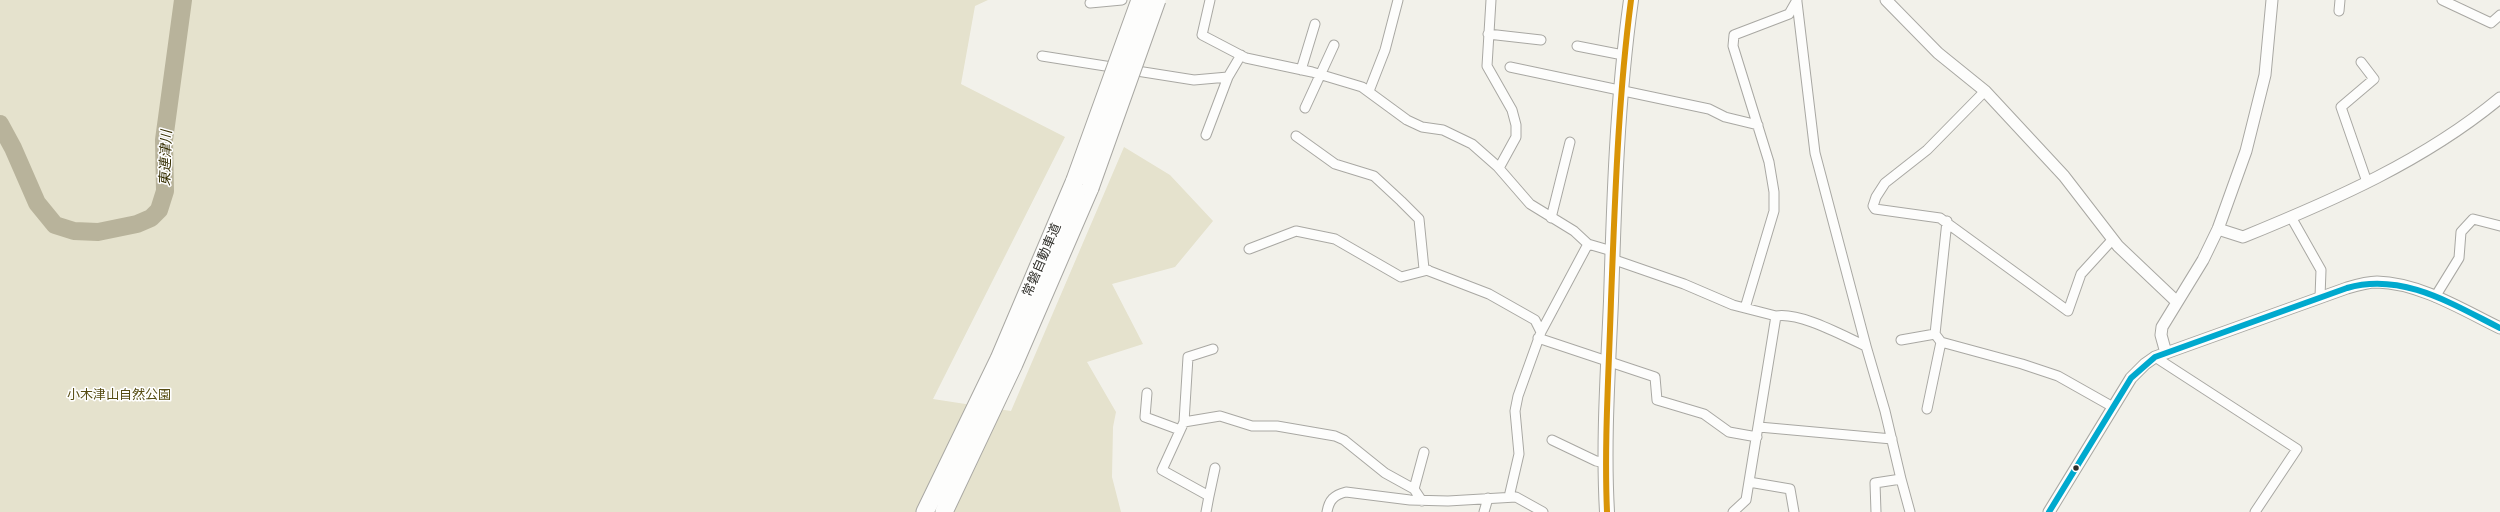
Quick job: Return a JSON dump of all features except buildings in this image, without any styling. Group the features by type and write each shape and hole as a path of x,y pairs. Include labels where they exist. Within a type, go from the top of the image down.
{"highway":[{"name":"常磐自動車道","path":"925,512 1083,184 1140,0"},
{"name":"常磐自動車道","path":"944,512 1014,364 1083,184 1157,0"}],"main road":[{"path":"1607,512 1605,463 1619,91 1631,0"}],"street":[{"path":"1090,3 1122,0"},
{"path":"1210,0 1202,35 1241,55 1320,74 1369,91 1407,120 1422,127 1443,130 1472,144 1499,168 1530,204 1574,231 1588,244 1597,249 1745,308 1776,316 1785,315 1812,322 1866,346"},
{"path":"1369,91 1385,50 1398,0"},
{"path":"1491,0 1487,66 1512,110 1516,125 1516,137 1499,168"},
{"path":"1886,0 1938,53 1986,91 2064,176 2113,239 2176,302"},
{"path":"2166,353 2161,335 2162,327 2203,260 2218,229 2246,151 2265,75 2272,0"},
{"path":"2339,11 2340,0"},
{"path":"2442,0 2491,23 2500,15"},
{"path":"1745,308 1774,211 1769,162 1733,46 1734,35 1789,14 1796,1"},
{"path":"1796,1 1815,153 1892,439 1910,512"},
{"path":"1301,70 1315,24"},
{"path":"1488,34 1541,40"},
{"path":"1305,108 1334,45"},
{"path":"1577,46 1623,55"},
{"path":"1206,135 1228,77 1241,55"},
{"path":"1042,56 1194,80 1228,77"},
{"path":"2361,62 2374,79 2341,107 2367,182"},
{"path":"1510,67 1708,109 1725,117 1758,125"},
{"path":"1986,91 1927,150 1884,183 1873,206 1875,209 1896,214 1940,218 1947,221 2068,311 2081,274 2113,239"},
{"path":"2218,229 2243,237 2367,182 2422,154 2466,126 2500,98"},
{"path":"1296,136 1335,164 1374,176 1401,201 1419,220 1424,269 1489,294 1535,320 1540,335 1608,363 1655,377 1657,400 1704,414 1728,432 1757,437"},
{"path":"1552,218 1570,142"},
{"path":"2291,217 2321,270 2320,297"},
{"path":"2435,297 2459,258 2461,232 2473,220 2500,226"},
{"path":"1947,221 1935,334 1941,342 2022,364 2058,376 2113,407"},
{"path":"1249,249 1296,231 1335,238 1401,277 1428,270"},
{"path":"1509,497 1519,454 1515,411 1518,396 1540,335 1588,244"},
{"path":"2054,510 2113,407 2136,372 2155,357 2320,297 2347,288 2376,282 2389,283 2435,297 2500,328"},
{"path":"1733,512 1746,500 1748,482 1759,428 1776,316"},
{"path":"1901,340 1935,334"},
{"path":"1927,409 1941,342"},
{"path":"1209,496 1162,470 1182,426 1188,357 1213,349"},
{"path":"2155,357 2297,449 2255,512"},
{"path":"1147,393 1145,417 1182,426 1220,416 1252,426 1277,426 1335,436 1344,440 1385,473 1414,489 1422,500"},
{"path":"1759,428 1892,439"},
{"path":"1552,440 1596,461 1605,463"},
{"path":"1414,489 1424,452"},
{"path":"1206,512 1215,468"},
{"path":"1876,512 1875,483 1902,479"},
{"path":"1748,482 1790,489 1794,512"},
{"path":"1327,512 1328,502 1336,495 1346,492 1422,500 1516,497 1543,512"},
{"path":"1484,512 1488,498"}],"green space":[{"name":"小木津山自然公園","path":"0,0 988,0 975,6 961,84 1065,137 933,399 1011,411 1124,147 1170,175 1213,221 1175,267 1112,284 1143,344 1087,362 1116,412 1113,427 1112,477 1121,512 0,512"}],"waterway":[{"name":"東連津川","path":"0,124 13,148 37,203 55,225 74,231 98,232 137,224 151,218 159,210 165,191 164,140 183,0"}],"transit line":[{"path":"1607,512 1606,432 1616,187 1620,112 1631,0"},
{"path":"2049,512 2131,378 2155,357 2347,288 2367,284 2387,284 2407,287 2426,293 2464,309 2500,328"}]}
